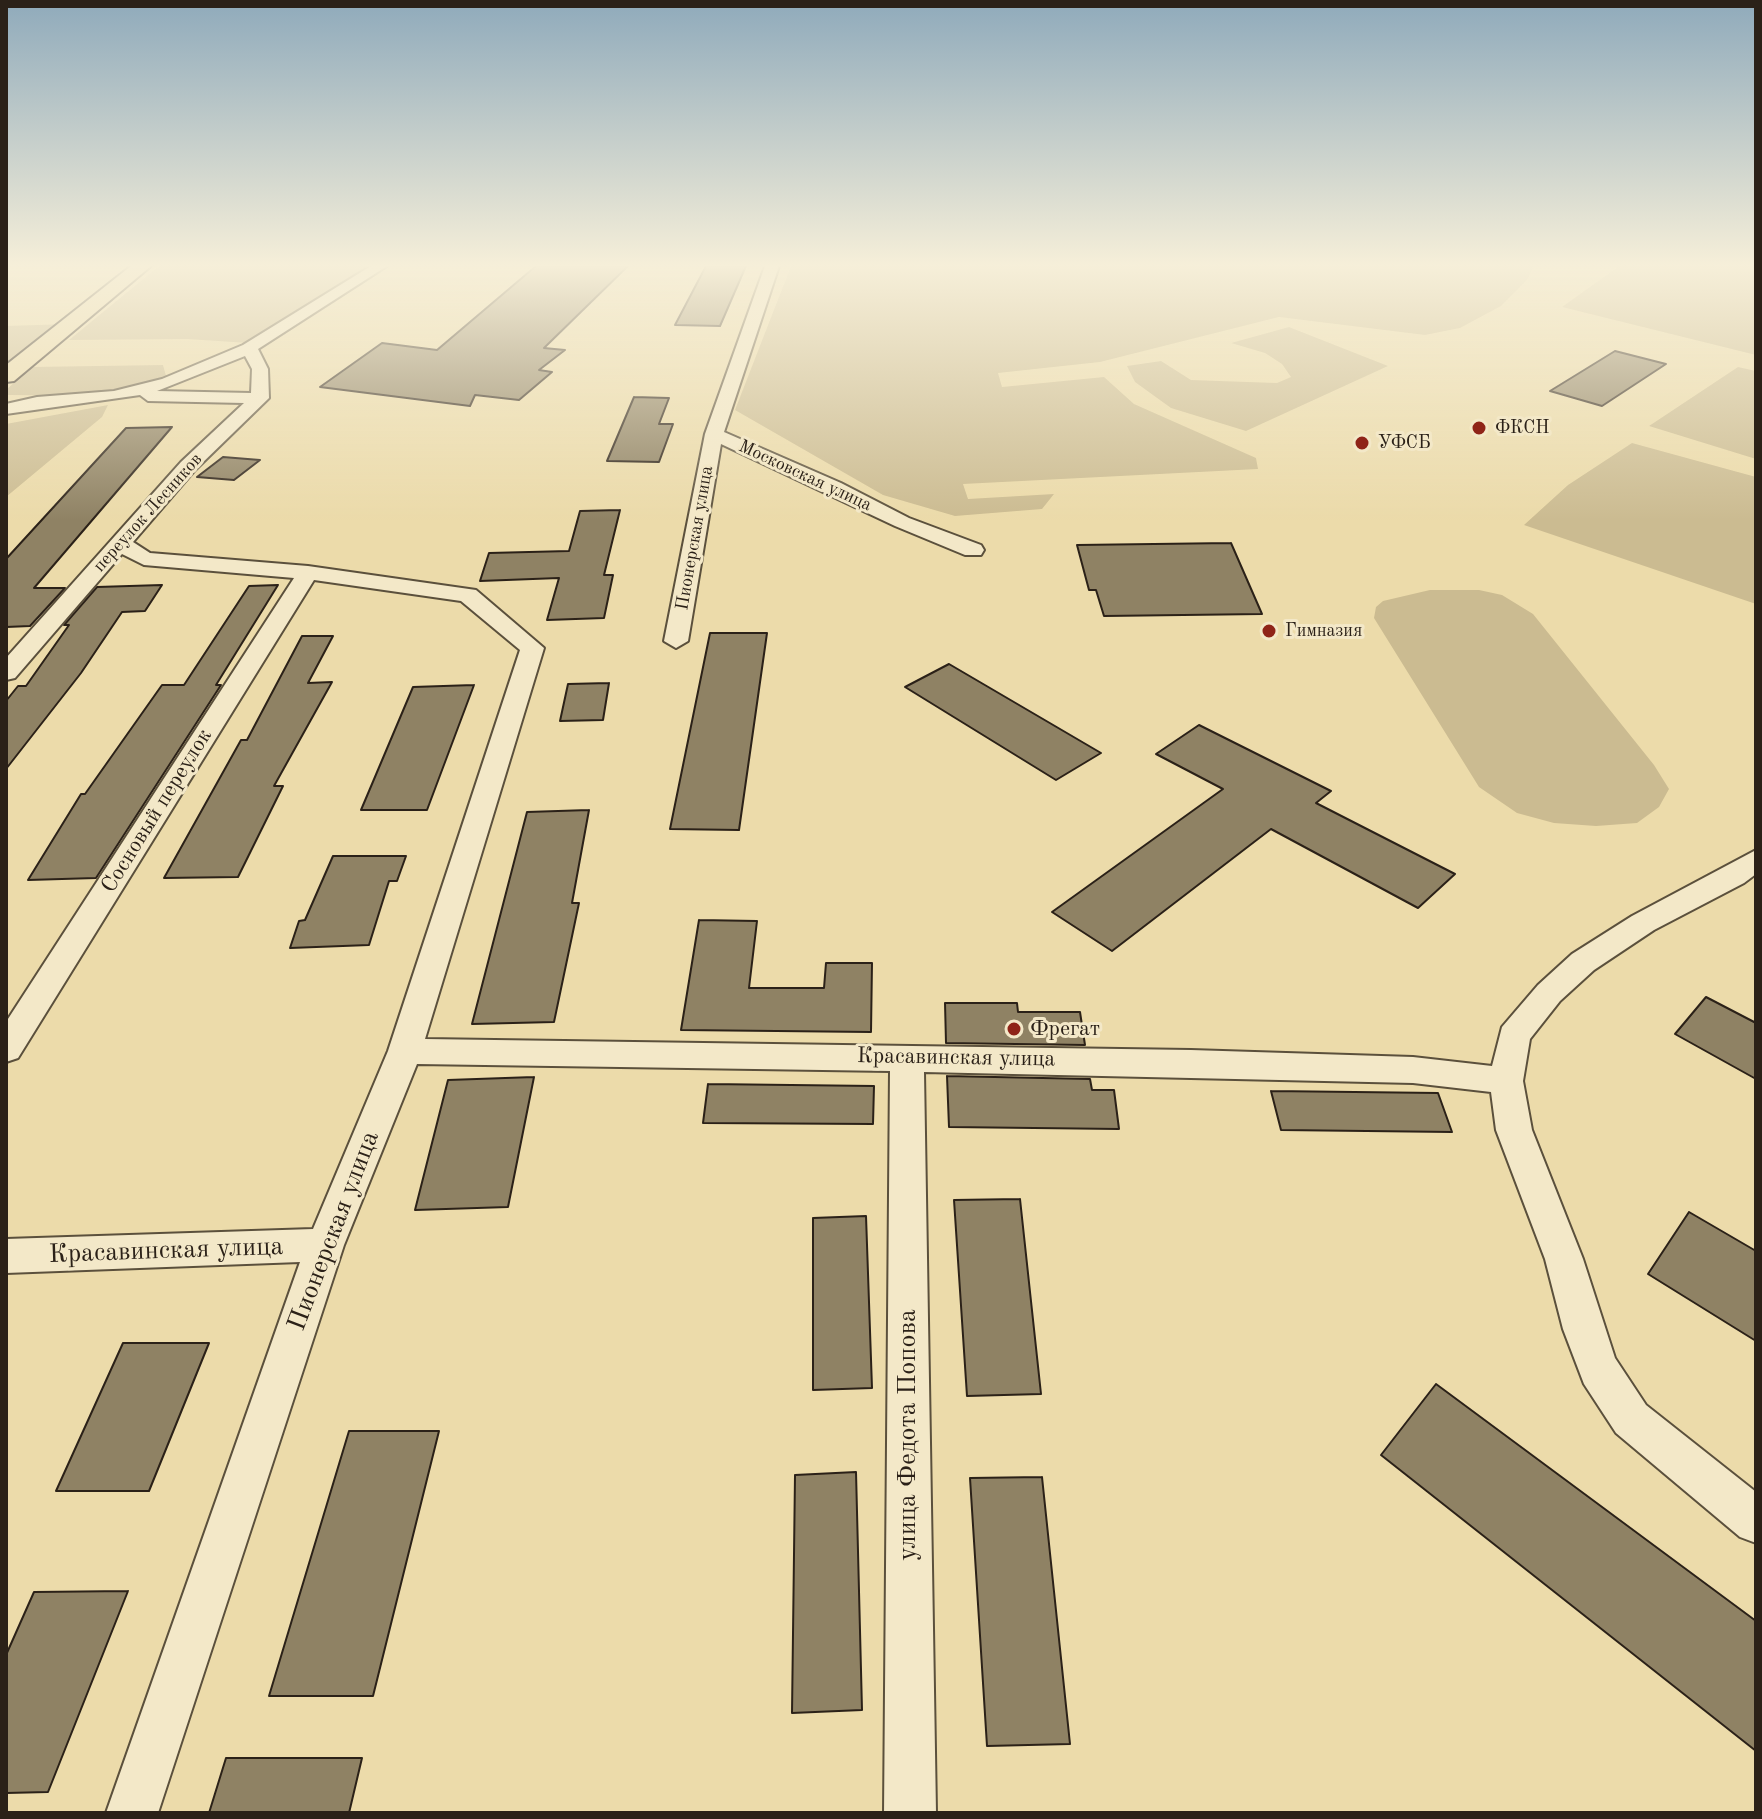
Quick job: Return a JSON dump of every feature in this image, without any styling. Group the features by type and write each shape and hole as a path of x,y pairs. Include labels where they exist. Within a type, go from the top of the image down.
{"main road":[{"path":"6,376 37,351"}],"street":[{"path":"114,396 168,383 242,351"},
{"path":"6,409 37,402 114,396 260,398 260,369 251,351"},
{"name":"Московская улица","path":"743,351 714,434 834,487 902,522 973,550"},
{"name":"переулок Лесников","path":"6,673 188,466 260,398"},
{"name":"Пионерская улица","path":"676,641 714,434"},
{"path":"121,543 144,559 308,573"},
{"name":"Пионерская улица","path":"132,1813 325,1245 405,1051 532,648 468,595 308,573"},
{"name":"Сосновый переулок","path":"6,1049 308,573"},
{"path":"1756,859 1734,876 1643,923 1583,962 1549,993 1514,1036 1506,1081 1514,1130 1564,1259 1583,1329 1599,1370 1631,1419 1756,1521"},
{"name":"Красавинская улица","path":"405,1051 907,1057 1413,1070 1506,1081"},
{"name":"улица Федота Попова","path":"907,1057 910,1813"},
{"name":"Красавинская улица","path":"6,1256 325,1245"}],"shaded area":[{"path":"6,351 35,351 6,376"},
{"path":"758,351 1144,351 1100,362 998,373 1002,387 1104,377 1134,404 1256,458 1258,469 963,484 968,499 1054,494 1042,509 955,516 883,495 735,410"},
{"path":"1258,351 1350,351 1388,366 1246,431 1171,408 1135,382 1127,366 1161,361 1191,380 1277,383 1291,377 1282,364"},
{"path":"163,365 168,383 114,396 6,395 6,390 31,367"},
{"path":"1738,367 1756,371 1756,459 1649,426"},
{"path":"108,405 102,417 6,497 6,424"},
{"path":"1632,443 1756,477 1756,604 1524,525 1568,485"},
{"path":"1430,590 1479,590 1502,595 1533,614 1654,765 1669,789 1659,807 1637,823 1596,826 1554,823 1517,813 1479,787 1374,618 1376,607 1383,601"}],"building":[{"path":"371,351 564,351 539,370 552,372 519,400 475,395 470,406 320,387"},
{"path":"1615,351 1666,364 1602,406 1550,391"},
{"path":"634,397 669,398 659,424 673,424 659,462 607,461"},
{"path":"172,427 34,588 65,588 30,626 6,627 6,559 126,428"},
{"path":"223,457 260,460 234,480 197,477"},
{"path":"620,510 604,575 613,575 604,618 547,620 559,578 480,581 489,553 569,551 580,511"},
{"path":"1231,543 1262,614 1104,616 1096,590 1089,590 1077,545"},
{"path":"162,585 145,611 122,612 81,673 6,769 6,701 18,686 26,686 69,625 64,625 97,587"},
{"path":"278,585 216,685 221,685 96,878 28,880 81,794 85,794 162,685 184,685 249,586"},
{"path":"710,633 767,633 739,830 670,829"},
{"path":"302,636 333,636 308,683 332,682 274,786 283,786 238,877 164,878 241,740 247,740"},
{"path":"949,664 1101,753 1056,780 905,687"},
{"path":"609,683 603,720 560,721 568,684"},
{"path":"474,685 427,810 361,810 413,687"},
{"path":"1199,725 1331,791 1316,803 1455,874 1418,908 1271,829 1112,951 1052,912 1223,789 1156,754"},
{"path":"589,810 572,903 579,903 554,1022 472,1024 527,812"},
{"path":"333,856 406,856 397,881 389,881 369,945 290,948 299,921 305,920"},
{"path":"699,920 757,921 749,988 824,988 826,963 872,963 871,1032 681,1030"},
{"path":"1706,997 1756,1023 1756,1079 1675,1034"},
{"name":"Фрегат","path":"945,1003 1017,1003 1018,1012 1080,1012 1085,1045 946,1043"},
{"path":"947,1076 1090,1079 1092,1090 1114,1090 1119,1129 949,1127"},
{"path":"534,1077 508,1207 415,1210 448,1080"},
{"path":"708,1084 874,1086 873,1124 703,1123"},
{"path":"1271,1091 1438,1093 1452,1132 1281,1130"},
{"path":"1020,1199 1041,1394 967,1396 954,1200"},
{"path":"1689,1212 1756,1251 1756,1341 1648,1274"},
{"path":"866,1216 872,1388 813,1390 813,1218"},
{"path":"123,1343 209,1343 149,1491 56,1491"},
{"path":"1436,1384 1756,1621 1756,1751 1381,1455"},
{"path":"349,1431 439,1431 373,1696 269,1696"},
{"path":"856,1472 862,1710 792,1713 795,1475"},
{"path":"1042,1477 1070,1744 987,1746 970,1478"},
{"path":"128,1591 48,1792 6,1793 6,1655 34,1592"},
{"path":"226,1758 362,1758 349,1813 209,1813"}],"place":[{"name":"ФКСН","path":"1479,428"},
{"name":"УФСБ","path":"1362,443"},
{"name":"Гимназия","path":"1269,631"},
{"name":"Фрегат","path":"1014,1029"}]}
